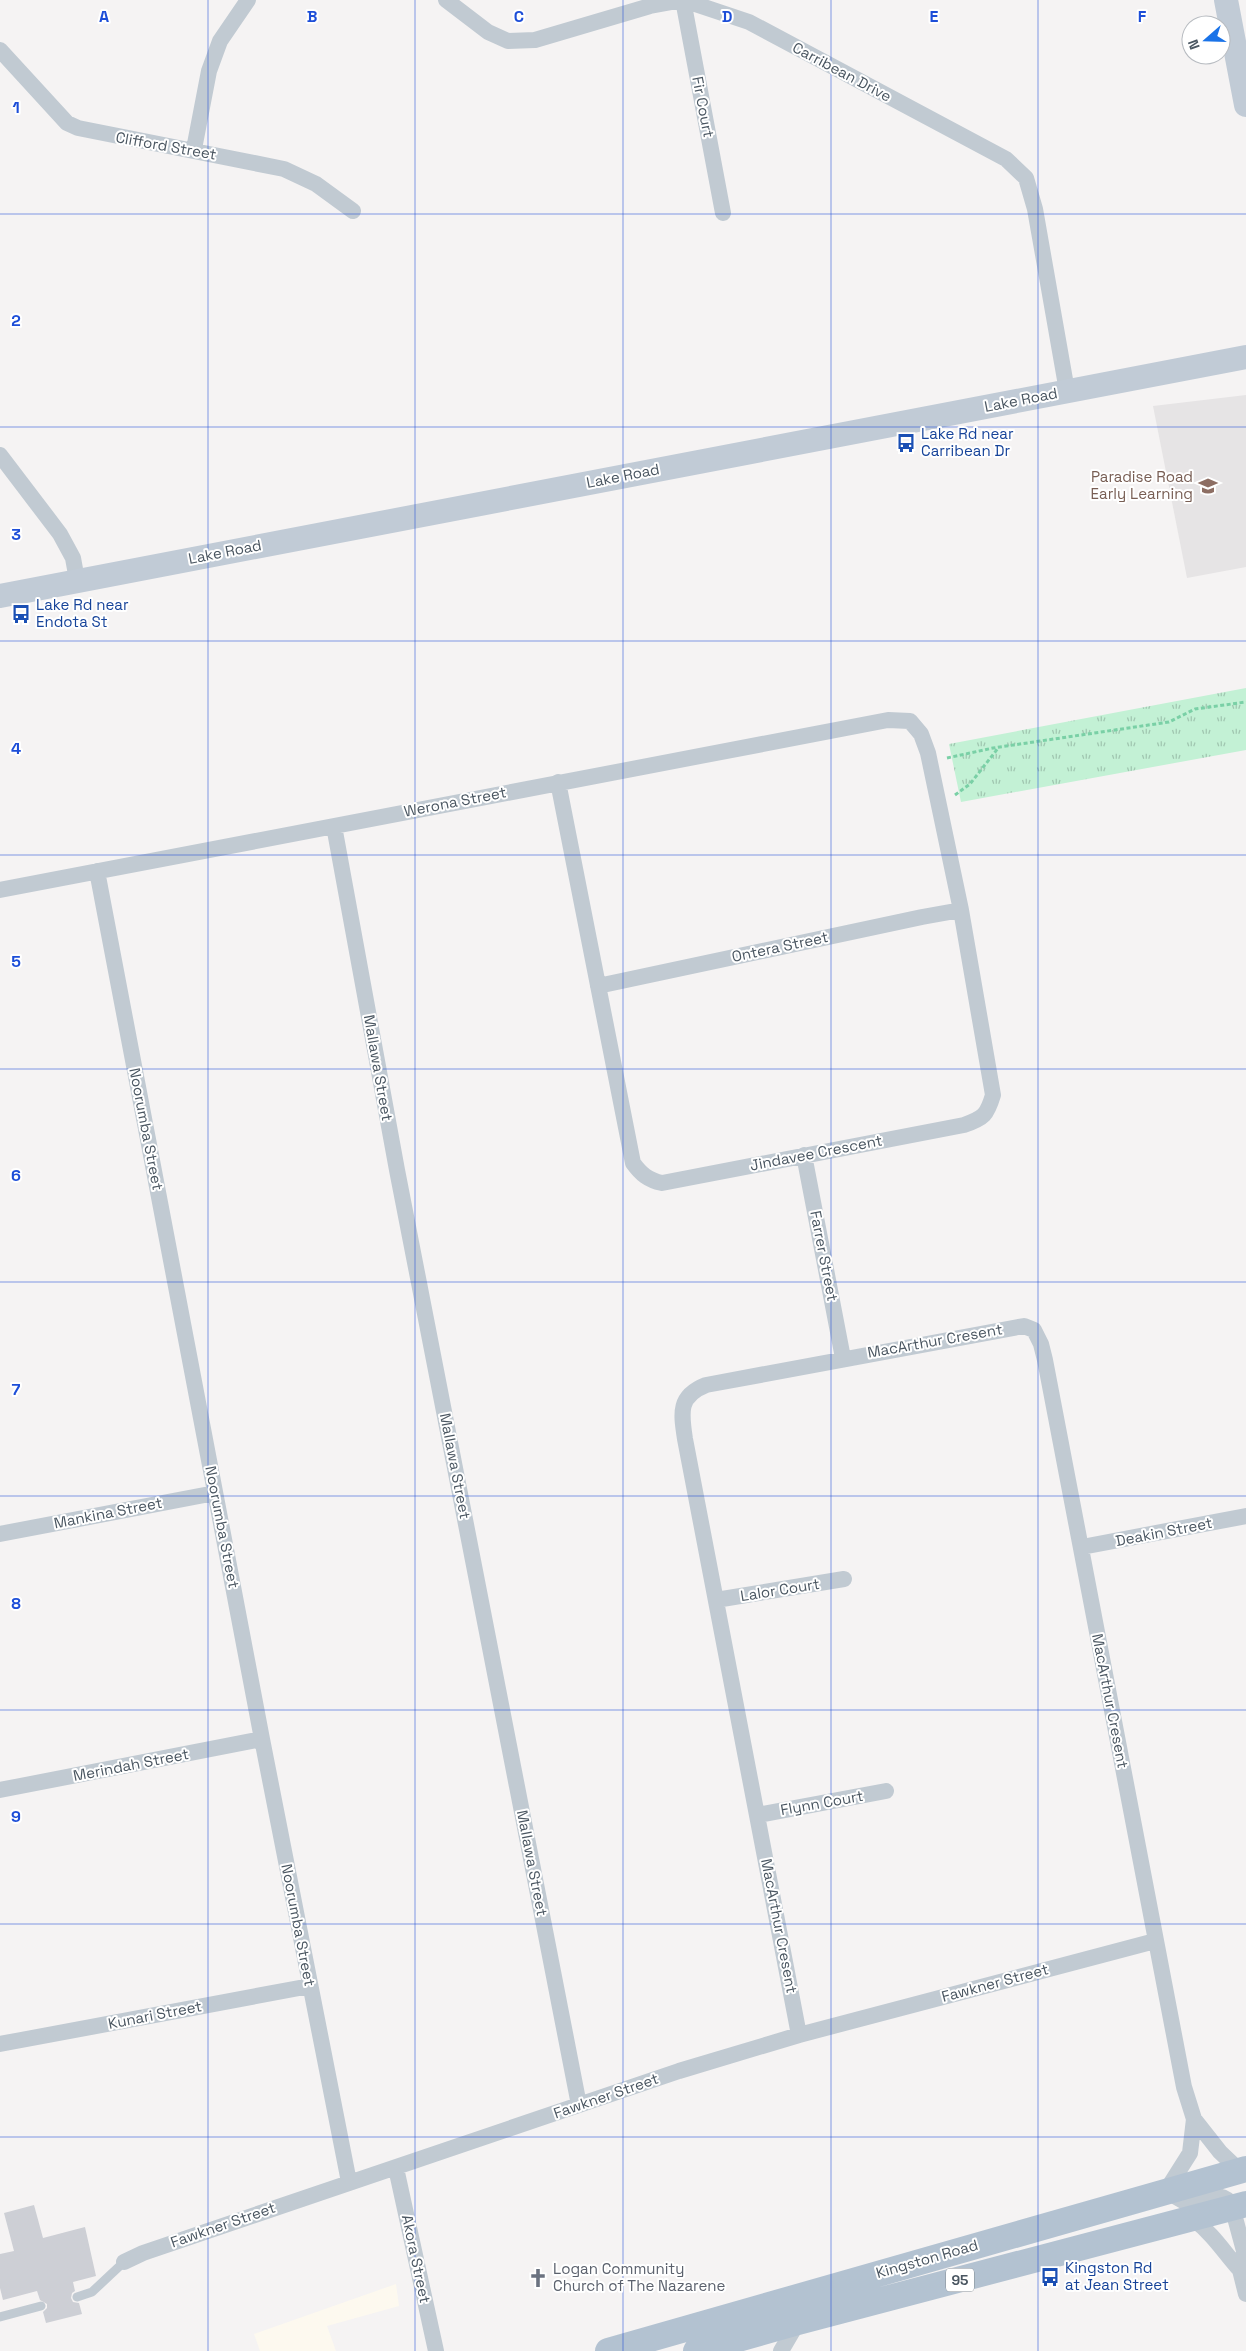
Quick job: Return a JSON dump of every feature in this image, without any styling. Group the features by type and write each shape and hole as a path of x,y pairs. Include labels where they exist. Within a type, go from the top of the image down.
{"main road":[{"name":"Kingston Road","path":"608,2351 1243,2170"},
{"name":"Kingston Road","path":"696,2351 735,2346 798,2322 1193,2219 1240,2205"}],"street":[{"path":"194,150 209,71 220,41 248,0"},
{"name":"Carribean Drive","path":"446,0 488,32 508,41 535,40 650,6 683,0 749,22 1006,158 1026,178 1035,209 1067,391"},
{"name":"Fir Court","path":"683,0 723,213"},
{"path":"1226,0 1246,105"},
{"name":"Clifford Street","path":"0,50 67,123 91,132 194,150 284,169 316,184 353,211"},
{"name":"Lake Road","path":"0,596 1246,357"},
{"path":"0,455 60,534 73,558 78,580"},
{"name":"Werona Street","path":"0,890 888,720 910,721"},
{"name":"Jindavee Crescent","path":"558,782 633,1162 641,1174 652,1181 662,1183 964,1125 987,1113 993,1095 961,910 928,753 921,734 910,721"},
{"name":"Mallawa Street","path":"334,826 397,1170 579,2105"},
{"name":"Noorumba Street","path":"97,871 262,1739 349,2182"},
{"name":"Ontera Street","path":"598,986 961,910"},
{"name":"Farrer Street","path":"804,1155 843,1358"},
{"name":"MacArthur Cresent","path":"799,2036 685,1439 682,1418 683,1407 688,1396 706,1385 1008,1327 1024,1326 1034,1330 1041,1344 1045,1360 1179,2065 1194,2119 1190,2153 1166,2191"},
{"name":"Mankina Street","path":"0,1534 215,1493"},
{"name":"Deakin Street","path":"1082,1548 1246,1516"},
{"name":"Lalor Court","path":"716,1600 844,1579"},
{"name":"Merindah Street","path":"0,1790 262,1739"},
{"name":"Flynn Court","path":"758,1815 886,1791"},
{"name":"Fawkner Street","path":"124,2262 143,2253 678,2071 799,2036 1155,1941"},
{"name":"Kunari Street","path":"0,2044 310,1986"},
{"name":"MacArthur Cresent","path":"1194,2119 1220,2152 1243,2170"},
{"name":"Akora Street","path":"396,2168 436,2351"},
{"path":"1166,2191 1185,2202 1217,2195 1240,2205 1244,2251 1240,2270 1246,2294"},
{"path":"1193,2219 1213,2235 1240,2270"},
{"path":"781,2351 798,2322"}],"lane":[{"name":"Fawkner Street","path":"77,2297 92,2292 124,2262"},
{"path":"0,2316 41,2306"}],"path":[{"path":"947,758 999,747 1168,722 1195,709 1246,702"},
{"path":"954,796 970,784 999,747"}],"shaded area":[{"name":"Paradise Road Early Learning","path":"1246,395 1246,567 1187,578 1153,406"},
{"path":"396,2284 399,2306 327,2326 336,2351 260,2351 254,2334"}],"green space":[{"path":"1246,688 1246,750 961,802 949,744"}],"building":[{"path":"34,2205 43,2238 85,2227 96,2276 73,2282 75,2291 72,2293 71,2298 73,2302 79,2303 82,2314 46,2323 43,2312 47,2308 47,2304 40,2300 37,2291 3,2300 0,2288 0,2254 14,2251 4,2213"}],"place":[{"name":"Lake Rd near Carribean Dr","path":"906,443"},
{"name":"Paradise Road Early Learning","path":"1208,486"},
{"name":"Lake Rd near Endota St","path":"21,614"},
{"name":"Kingston Rd at Jean Street","path":"1050,2277"},
{"name":"Logan Community Church of The Nazarene","path":"538,2278"}]}
